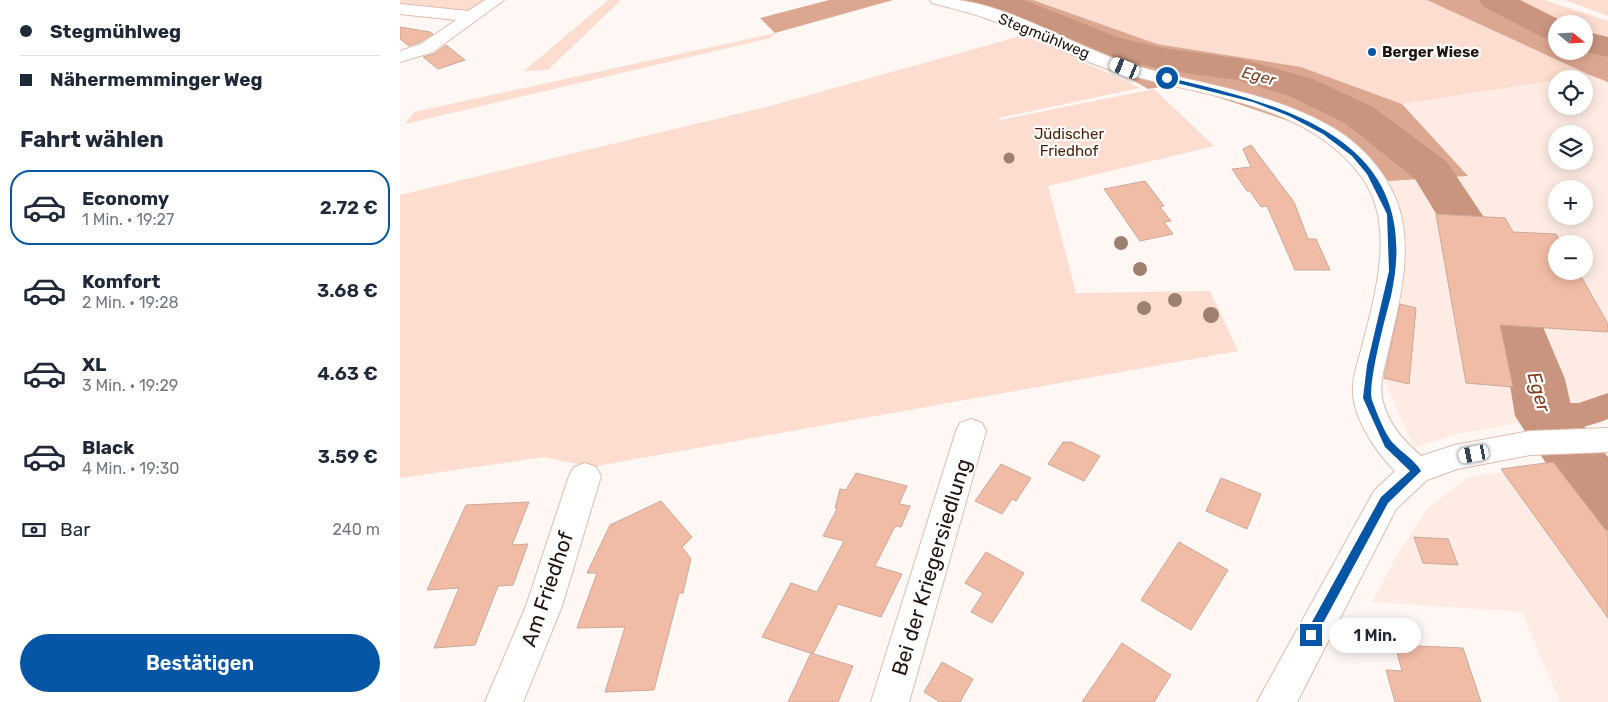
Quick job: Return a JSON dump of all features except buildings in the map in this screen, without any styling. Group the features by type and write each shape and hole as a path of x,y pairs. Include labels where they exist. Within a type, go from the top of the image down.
{"street":[{"path":"400,57 427,48 496,0"},
{"name":"Stegmühlweg","path":"938,0 997,16 1125,68 1255,101 1291,114 1325,132 1354,155 1370,174 1382,195 1390,214 1393,241 1392,271 1371,365 1367,398 1388,445 1416,471"},
{"path":"400,9 474,17"},
{"name":"Bei der Kriegersiedlung","path":"890,702 971,431"},
{"path":"1276,702 1385,500 1416,471 1455,457 1530,443 1604,440"},
{"name":"Am Friedhof","path":"504,702 544,606 585,476"}],"shaded area":[{"path":"829,0 893,0 775,33 760,18"},
{"path":"950,0 1033,0 1157,44 1301,67 1402,104 1468,176 1389,181 1324,133 1179,84 1148,89 1070,44"},
{"path":"1427,0 1482,0 1548,34 1548,56"},
{"path":"1593,49 1608,53 1608,82 1593,76 1593,70 1579,70 1557,60 1593,60"},
{"path":"1593,76 1608,82 1608,407 1453,435 1414,448 1383,377 1393,302 1400,214 1389,181 1467,176 1402,104 1548,81 1548,115 1593,115"},
{"path":"1553,462 1608,527 1608,702 1560,702 1522,612 1372,602 1395,559 1426,510 1467,478"},
{"path":"1608,464 1608,527 1559,466"}],"green space":[{"path":"400,0 484,0 465,14 400,7"},
{"path":"608,0 621,0 548,70 524,71"},
{"name":"Berger Wiese","path":"1034,0 1427,0 1548,56 1548,60 1557,60 1579,70 1548,70 1548,81 1402,104 1301,67 1157,44"},
{"path":"1503,0 1544,0 1590,15 1548,15 1548,23"},
{"path":"1565,0 1608,0 1608,16"},
{"path":"1593,16 1608,21 1608,44 1593,40"},
{"path":"775,33 770,38 405,124 414,112"},
{"name":"Jüdischer Friedhof","path":"1024,35 1140,88 998,118 1033,167 1000,120 1154,89 1214,146 1048,186 1076,293 1210,291 1238,351 591,467 544,457 400,478 400,195 770,106"}],"waterway":[{"name":"Eger","path":"971,0 1010,6 1108,45 1163,59 1241,70 1300,87 1359,115 1432,171 1485,255"},
{"path":"1495,0 1548,27"},
{"path":"1593,43 1608,47"},
{"name":"Eger","path":"1504,294 1537,379 1544,416 1608,505"},
{"path":"1544,416 1581,416 1608,405"}],"place":[{"name":"Berger Wiese","path":"1372,52"}],"route":[{"path":"1167,78 1255,101 1291,114 1325,132 1354,155 1370,174 1390,214 1393,241 1392,271 1371,365 1367,398 1388,445 1416,471 1385,500 1346,567 1311,635"}]}
